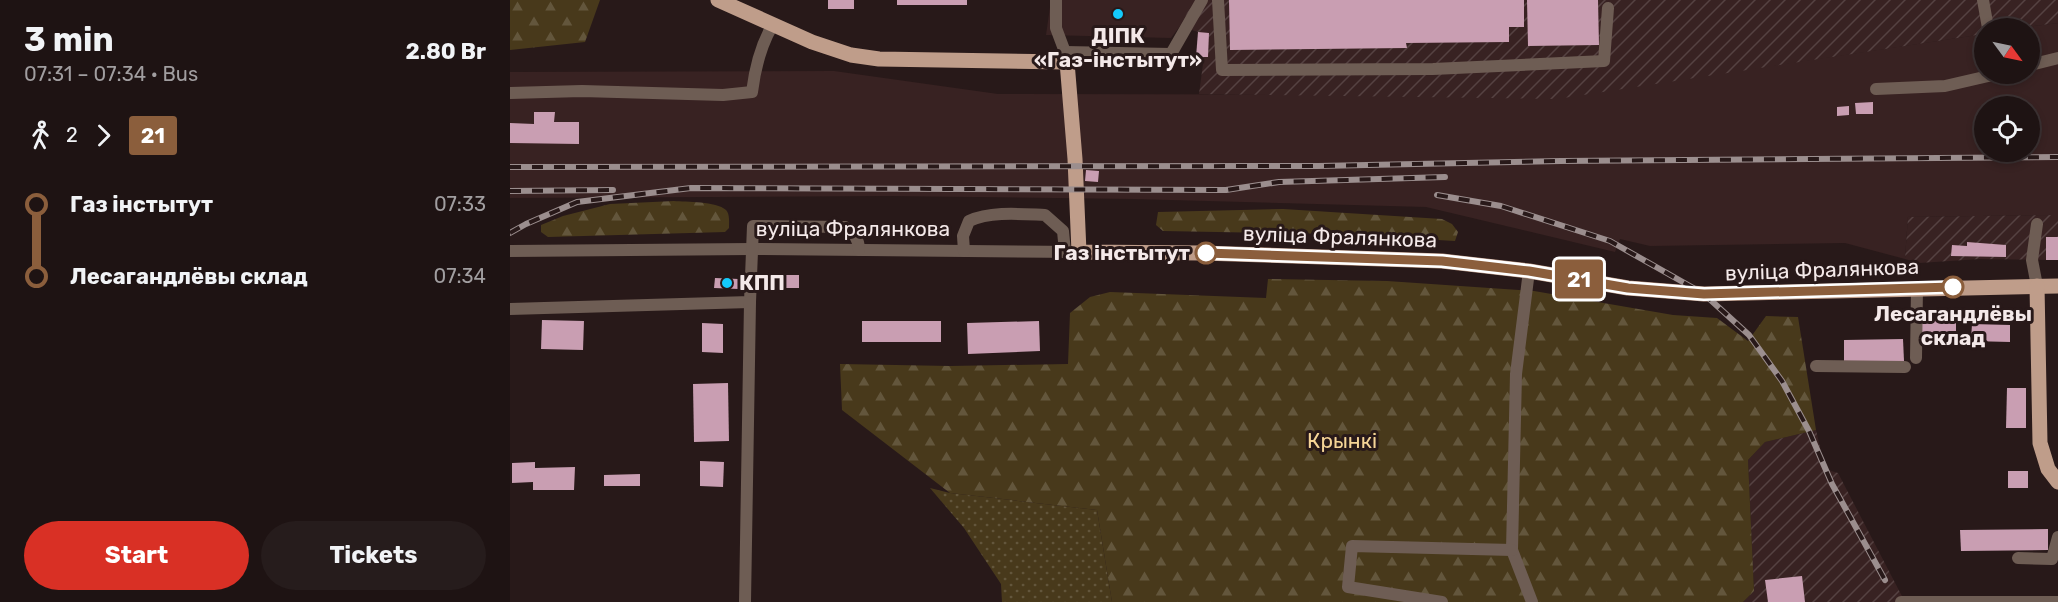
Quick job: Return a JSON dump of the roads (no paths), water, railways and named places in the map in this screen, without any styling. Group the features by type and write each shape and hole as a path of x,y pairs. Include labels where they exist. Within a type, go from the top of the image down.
{"main road":[{"path":"718,0 812,42 861,57 879,59 1066,57 1075,159 1072,252"},
{"name":"вуліца Фралянкова","path":"1072,252 1202,253 1442,261 1529,271 1628,288 1704,294 2058,286"},
{"path":"2037,286 2040,443 2048,469 2058,482"}],"street":[{"path":"1056,0 1056,28 1066,57 1172,54 1202,0"},
{"path":"1218,0 1222,70 1433,69 1604,61 1608,8"},
{"path":"1983,0 1986,18"},
{"path":"510,93 582,91 723,95 752,92 758,54 772,26"},
{"path":"2040,62 2058,58"},
{"path":"1876,89 1945,86 1974,79"},
{"path":"964,251 963,236 969,221 978,217 1013,214 1045,215 1063,231 1072,252"},
{"path":"2037,224 2032,260 2037,286"},
{"path":"745,602 753,226 845,227 859,242 859,250"},
{"name":"вуліца Фралянкова","path":"510,251 752,249 1072,252"},
{"path":"1529,271 1516,375 1512,550 1532,602"},
{"path":"1916,358 1917,288"},
{"path":"510,309 750,302"},
{"path":"1816,366 1905,367"},
{"path":"2018,558 2052,559 2058,537"},
{"path":"1442,602 1348,587 1352,546 1512,550"},
{"path":"1901,602 2058,602"}],"railway":[{"path":"510,167 1318,166 1561,161 2058,157"},
{"path":"510,233 577,202 691,188 1226,190 1279,182 1445,177"},
{"path":"510,191 613,190"},
{"path":"1437,195 1501,206 1610,241 1704,294 1749,335 1782,381 1809,431 1832,484 1885,580"}],"place":[{"name":"ДІПК «Газ-інстытут»","path":"1118,14"},
{"name":"Газ інстытут","path":"1206,253"},
{"name":"КПП","path":"727,283"},
{"name":"Лесагандлёвы склад","path":"1953,287"}],"park label":[{"name":"Крынкі","path":"1342,441"}]}
